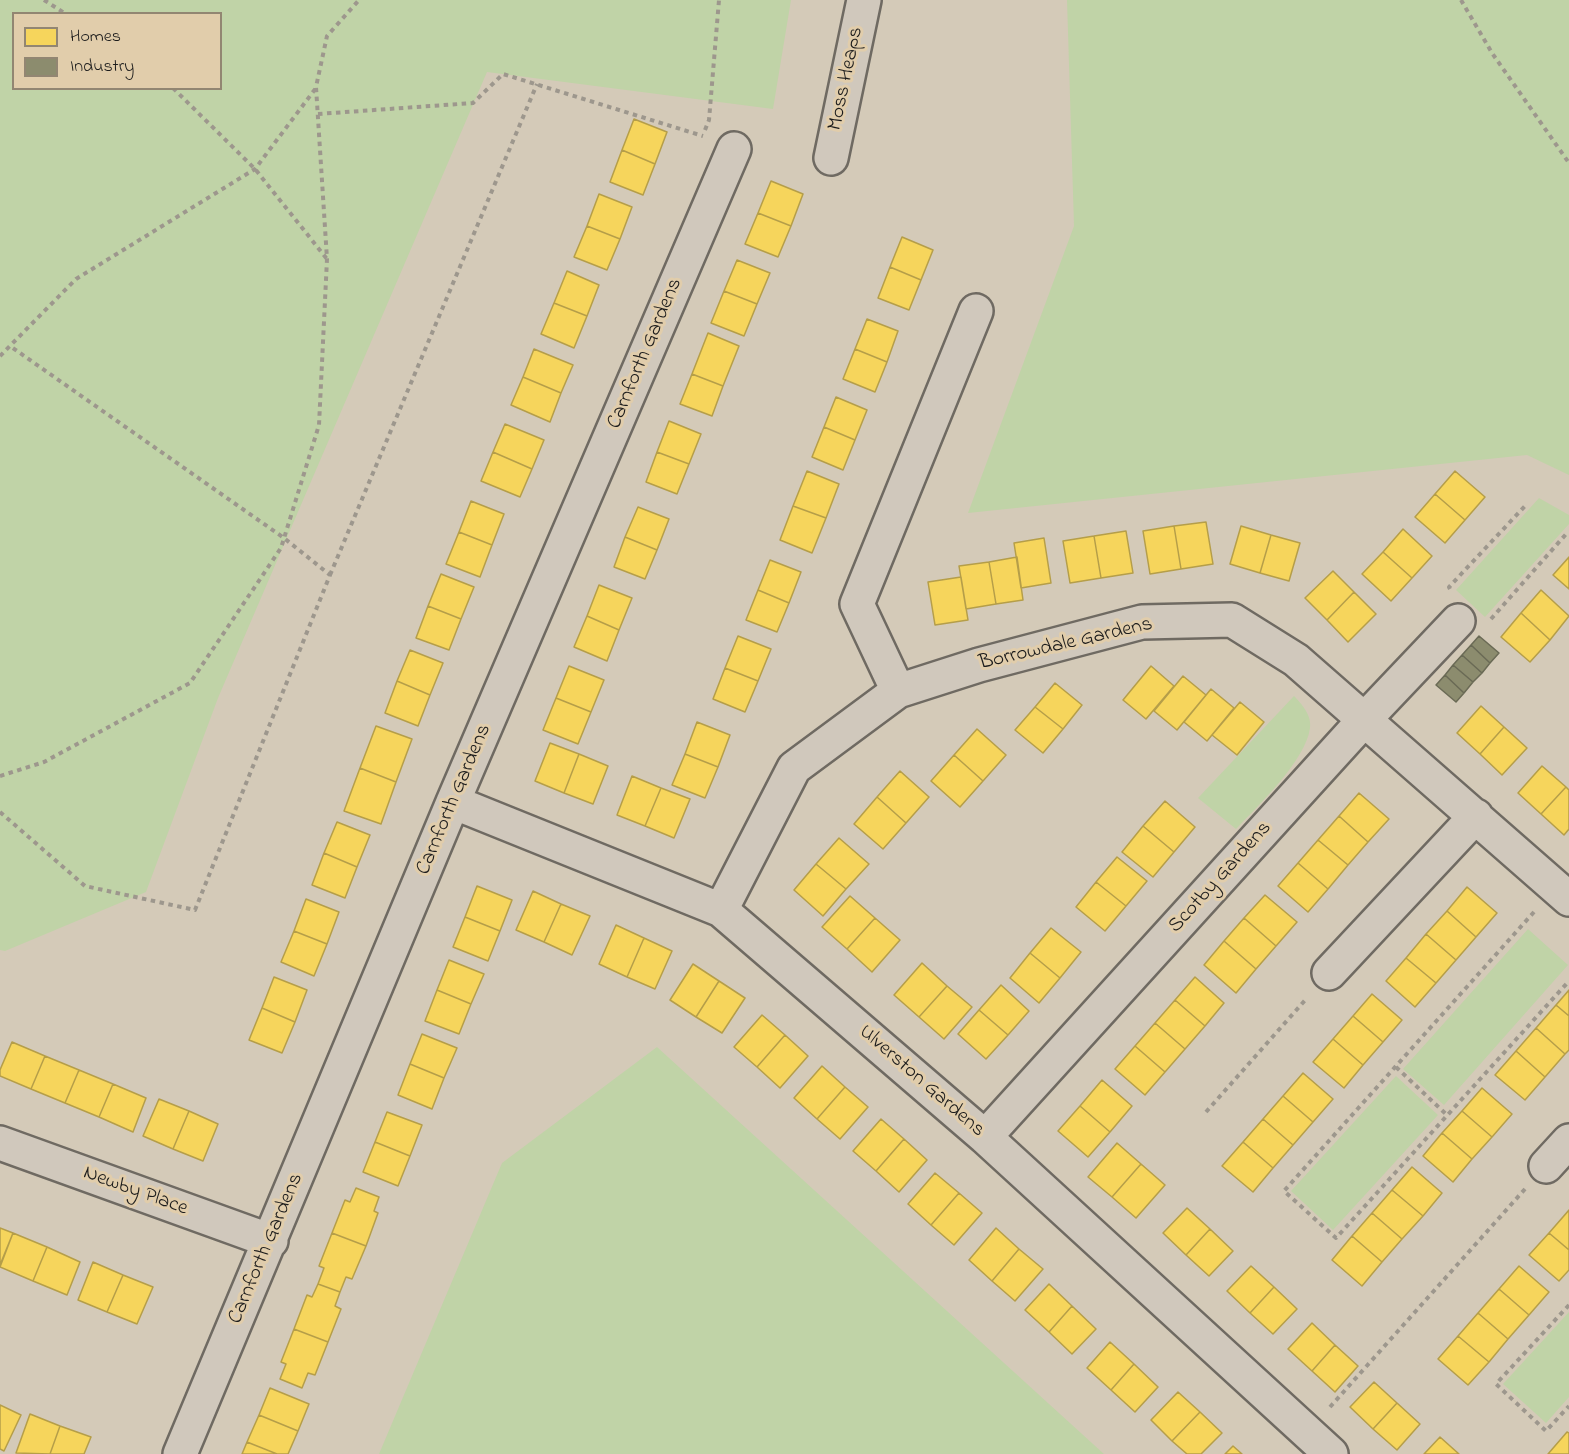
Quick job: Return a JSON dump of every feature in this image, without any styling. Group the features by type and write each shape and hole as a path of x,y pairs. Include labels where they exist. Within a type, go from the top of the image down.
{"street":[{"name":"Moss Heaps","path":"831,158 864,0"},
{"name":"Carnforth Gardens","path":"180,1454 453,802 734,149"},
{"path":"898,691 856,604 975,311"},
{"name":"Borrowdale Gardens","path":"721,910 794,768 898,691 979,664 1142,622 1232,620 1296,660 1563,893"},
{"name":"Scotby Gardens","path":"985,1137 1365,719 1458,621"},
{"name":"Ulverston Gardens","path":"453,802 721,910 985,1137 1331,1454"},
{"path":"1329,973 1476,816"},
{"path":"1546,1166 1569,1141"},
{"name":"Newby Place","path":"0,1143 271,1241"}],"path":[{"path":"44,0 63,12"},
{"path":"0,776 44,762 190,683 281,548 319,425 327,259 316,87 327,36 359,0"},
{"path":"703,136 709,120 719,0"},
{"path":"1461,0 1492,53 1569,163"},
{"path":"318,114 473,103 503,74 703,136 734,149"},
{"path":"0,812 85,886 195,910 330,575 537,84"},
{"path":"0,356 76,279 255,169 316,87"},
{"path":"175,90 255,169 327,259"},
{"path":"10,346 284,538 330,575"},
{"path":"1525,506 1449,587 1458,621 1487,623 1567,533"},
{"path":"1563,893 1396,1067 1284,1191 1336,1238 1569,981"},
{"path":"1206,1112 1329,973"},
{"path":"1396,1067 1447,1115"},
{"path":"1307,1432 1546,1166"},
{"path":"1569,1305 1496,1384 1546,1431 1569,1406"}],"green space":[{"path":"0,0 791,0 773,109 487,72 218,698 146,892 5,951 0,950"},
{"path":"1067,0 1569,0 1569,475 1527,455 968,513 1074,226"},
{"path":"1539,498 1569,515 1569,524 1485,617 1456,590"},
{"path":"1294,696 1308,715 1310,728 1307,741 1280,782 1236,829 1198,798"},
{"path":"1528,929 1568,965 1444,1105 1403,1069"},
{"path":"657,1047 1104,1454 379,1454 502,1163"},
{"path":"1396,1076 1438,1115 1333,1230 1291,1191"},
{"path":"1569,1312 1569,1397 1546,1423 1503,1384"}],"building: Homes":[{"path":"634,119 667,132 655,164 622,150"},
{"path":"622,150 655,164 643,195 610,182"},
{"path":"771,181 803,194 791,226 758,213"},
{"path":"599,194 632,207 620,239 587,226"},
{"path":"758,213 791,226 778,257 745,244"},
{"path":"587,226 620,239 607,270 574,257"},
{"path":"902,237 933,250 921,280 890,267"},
{"path":"737,260 770,273 757,304 724,291"},
{"path":"890,267 921,280 909,310 878,298"},
{"path":"567,271 599,285 587,316 554,303"},
{"path":"724,291 757,304 744,336 711,323"},
{"path":"554,303 587,316 574,348 541,334"},
{"path":"867,319 898,331 887,362 855,349"},
{"path":"708,333 739,346 723,386 692,374"},
{"path":"534,349 573,365 561,393 523,377"},
{"path":"855,349 887,362 875,392 843,379"},
{"path":"692,374 723,386 712,416 680,404"},
{"path":"523,377 561,393 550,422 511,405"},
{"path":"836,397 867,410 855,440 824,427"},
{"path":"669,421 701,434 689,464 657,452"},
{"path":"505,424 544,440 532,469 493,452"},
{"path":"824,427 855,440 843,470 812,457"},
{"path":"493,452 532,469 520,497 481,481"},
{"path":"657,452 689,464 677,494 646,482"},
{"path":"807,471 839,484 826,518 793,506"},
{"path":"1455,471 1485,497 1465,520 1435,494"},
{"path":"1435,494 1465,520 1445,543 1415,517"},
{"path":"471,501 504,514 492,545 459,532"},
{"path":"793,506 826,518 812,553 780,540"},
{"path":"638,507 669,519 657,550 625,537"},
{"path":"1206,522 1213,564 1181,569 1174,526"},
{"path":"1174,526 1181,569 1150,574 1143,531"},
{"path":"1241,526 1271,535 1260,573 1230,564"},
{"path":"1403,529 1432,556 1412,578 1383,552"},
{"path":"1126,531 1133,573 1101,578 1094,536"},
{"path":"459,532 492,545 480,577 446,564"},
{"path":"1271,535 1300,543 1289,581 1260,573"},
{"path":"1094,536 1101,578 1070,583 1063,541"},
{"path":"625,537 657,550 645,579 614,567"},
{"path":"1044,538 1051,583 1021,588 1014,543"},
{"path":"1383,552 1412,578 1391,601 1362,574"},
{"path":"1017,557 1023,600 996,604 989,562"},
{"path":"1569,557 1569,589 1553,575"},
{"path":"770,560 801,572 789,603 758,590"},
{"path":"989,562 996,604 966,609 959,566"},
{"path":"1333,571 1354,592 1327,620 1305,598"},
{"path":"441,574 474,587 461,619 428,606"},
{"path":"961,577 968,620 935,625 928,582"},
{"path":"599,585 632,598 619,630 587,616"},
{"path":"758,590 789,603 777,632 746,620"},
{"path":"1541,590 1569,616 1550,640 1521,613"},
{"path":"1354,592 1376,614 1348,642 1327,620"},
{"path":"428,606 461,619 449,650 416,638"},
{"path":"1521,613 1550,640 1530,662 1501,637"},
{"path":"587,616 619,630 607,661 574,647"},
{"path":"738,636 771,649 758,681 725,668"},
{"path":"410,650 443,663 430,695 397,681"},
{"path":"569,666 604,680 591,712 556,698"},
{"path":"1151,666 1174,686 1146,719 1123,700"},
{"path":"725,668 758,681 745,712 713,699"},
{"path":"1183,676 1206,695 1177,730 1154,711"},
{"path":"397,681 430,695 418,726 385,713"},
{"path":"1055,683 1082,705 1063,729 1035,707"},
{"path":"1211,689 1234,708 1207,741 1184,722"},
{"path":"556,698 591,712 578,744 543,730"},
{"path":"1240,702 1264,722 1237,755 1212,735"},
{"path":"1481,706 1504,727 1480,754 1457,733"},
{"path":"1035,707 1063,729 1043,753 1015,730"},
{"path":"697,722 730,735 718,767 685,754"},
{"path":"376,726 412,739 396,782 360,768"},
{"path":"1504,727 1527,748 1502,775 1480,754"},
{"path":"977,729 1006,755 983,781 954,755"},
{"path":"550,743 579,754 564,793 535,781"},
{"path":"579,754 608,766 593,804 564,793"},
{"path":"685,754 718,767 705,798 672,785"},
{"path":"954,755 983,781 960,807 931,781"},
{"path":"1542,766 1566,787 1541,814 1518,793"},
{"path":"360,768 396,782 381,824 344,811"},
{"path":"900,771 929,797 906,823 877,797"},
{"path":"632,776 661,788 645,826 617,815"},
{"path":"1566,787 1569,790 1569,829 1564,835 1541,814"},
{"path":"661,788 690,799 674,838 645,826"},
{"path":"1359,793 1389,819 1368,842 1339,816"},
{"path":"877,797 906,823 883,849 854,824"},
{"path":"1165,801 1195,827 1174,852 1143,826"},
{"path":"1339,816 1368,842 1348,865 1318,840"},
{"path":"337,822 370,835 357,867 324,853"},
{"path":"1143,826 1174,852 1153,877 1122,852"},
{"path":"839,838 869,864 846,889 816,864"},
{"path":"1318,840 1348,865 1328,889 1298,863"},
{"path":"324,853 357,867 345,898 312,885"},
{"path":"1117,857 1147,881 1126,906 1096,882"},
{"path":"1298,863 1328,889 1308,912 1278,886"},
{"path":"816,864 846,889 823,916 794,890"},
{"path":"1096,882 1126,906 1105,931 1076,907"},
{"path":"477,886 512,900 500,931 465,917"},
{"path":"1467,887 1497,913 1476,937 1447,911"},
{"path":"533,891 561,904 544,942 516,930"},
{"path":"1265,895 1297,922 1276,946 1244,918"},
{"path":"850,896 875,918 847,949 822,927"},
{"path":"306,899 339,912 327,944 294,931"},
{"path":"561,904 590,916 572,955 544,942"},
{"path":"1447,911 1476,937 1456,960 1426,934"},
{"path":"465,917 500,931 488,961 453,947"},
{"path":"875,918 900,940 872,972 847,949"},
{"path":"1244,918 1276,946 1256,969 1224,941"},
{"path":"616,925 644,938 627,977 599,964"},
{"path":"1051,928 1081,952 1060,978 1030,953"},
{"path":"294,931 327,944 314,976 281,962"},
{"path":"1426,934 1456,960 1436,983 1406,958"},
{"path":"644,938 672,951 655,989 627,977"},
{"path":"1224,941 1256,969 1236,993 1204,965"},
{"path":"1030,953 1060,978 1039,1003 1010,978"},
{"path":"1406,958 1436,983 1415,1007 1386,981"},
{"path":"449,960 484,974 471,1004 437,990"},
{"path":"922,963 947,986 919,1017 894,995"},
{"path":"693,964 719,981 696,1017 670,1000"},
{"path":"274,977 307,990 295,1022 262,1008"},
{"path":"1195,977 1224,1003 1205,1026 1175,1000"},
{"path":"719,981 745,998 722,1033 696,1017"},
{"path":"1001,985 1029,1011 1008,1035 979,1010"},
{"path":"947,986 972,1007 944,1039 919,1017"},
{"path":"437,990 471,1004 459,1034 425,1021"},
{"path":"1569,990 1569,1016 1556,1005"},
{"path":"1372,994 1402,1020 1383,1042 1353,1016"},
{"path":"1175,1000 1205,1026 1185,1049 1155,1023"},
{"path":"1556,1005 1569,1016 1569,1050 1565,1054 1536,1028"},
{"path":"262,1008 295,1022 282,1053 249,1040"},
{"path":"979,1010 1008,1035 986,1059 958,1034"},
{"path":"762,1015 785,1035 757,1067 734,1047"},
{"path":"1353,1016 1383,1042 1363,1065 1333,1039"},
{"path":"1155,1023 1185,1049 1165,1072 1135,1046"},
{"path":"1536,1028 1565,1054 1545,1077 1516,1051"},
{"path":"422,1034 457,1048 444,1078 410,1064"},
{"path":"785,1035 808,1056 780,1088 757,1067"},
{"path":"1333,1039 1363,1065 1344,1088 1313,1062"},
{"path":"12,1042 45,1056 31,1089 0,1076 0,1070"},
{"path":"1135,1046 1165,1072 1145,1095 1115,1069"},
{"path":"1516,1051 1545,1077 1525,1100 1495,1075"},
{"path":"45,1056 79,1070 65,1103 31,1089"},
{"path":"410,1064 444,1078 432,1109 398,1095"},
{"path":"822,1066 845,1087 817,1119 794,1098"},
{"path":"79,1070 113,1084 99,1117 65,1103"},
{"path":"1303,1073 1333,1099 1313,1122 1283,1096"},
{"path":"1102,1080 1132,1106 1110,1132 1080,1106"},
{"path":"113,1084 146,1098 133,1132 99,1117"},
{"path":"845,1087 868,1107 840,1139 817,1119"},
{"path":"1482,1088 1512,1114 1492,1137 1462,1111"},
{"path":"1283,1096 1313,1122 1293,1145 1263,1119"},
{"path":"159,1099 189,1111 173,1149 143,1136"},
{"path":"1080,1106 1110,1132 1088,1157 1058,1131"},
{"path":"189,1111 218,1124 203,1161 173,1149"},
{"path":"1462,1111 1492,1137 1472,1159 1442,1133"},
{"path":"387,1112 422,1125 410,1156 375,1142"},
{"path":"881,1119 904,1139 876,1171 853,1151"},
{"path":"1263,1119 1293,1145 1273,1168 1243,1142"},
{"path":"1442,1133 1472,1159 1453,1182 1423,1156"},
{"path":"904,1139 927,1160 899,1192 876,1171"},
{"path":"375,1142 410,1156 398,1186 363,1172"},
{"path":"1243,1142 1273,1168 1253,1192 1222,1166"},
{"path":"1117,1143 1141,1164 1112,1197 1088,1177"},
{"path":"1141,1164 1165,1185 1136,1218 1112,1197"},
{"path":"1412,1167 1442,1193 1423,1216 1392,1190"},
{"path":"935,1173 959,1193 931,1225 908,1204"},
{"path":"356,1188 379,1197 374,1211 378,1213 366,1246 332,1233 345,1200 350,1202"},
{"path":"1392,1190 1423,1216 1402,1239 1372,1213"},
{"path":"959,1193 982,1213 954,1245 931,1225"},
{"path":"1187,1208 1210,1229 1186,1255 1163,1233"},
{"path":"1569,1210 1569,1250 1549,1233"},
{"path":"1372,1213 1402,1239 1382,1262 1352,1236"},
{"path":"0,1228 13,1233 0,1265"},
{"path":"996,1228 1019,1249 992,1281 969,1260"},
{"path":"1210,1229 1233,1251 1209,1276 1186,1255"},
{"path":"13,1233 47,1247 33,1281 0,1267"},
{"path":"332,1233 366,1246 352,1279 346,1277 340,1292 318,1284 324,1268 319,1266"},
{"path":"1549,1233 1569,1250 1569,1270 1559,1281 1529,1255"},
{"path":"1352,1236 1382,1262 1362,1286 1332,1260"},
{"path":"47,1247 80,1262 67,1295 33,1281"},
{"path":"1019,1249 1043,1269 1015,1301 992,1281"},
{"path":"93,1262 123,1275 107,1312 78,1300"},
{"path":"1251,1266 1274,1287 1250,1313 1227,1291"},
{"path":"1519,1266 1549,1292 1529,1315 1499,1289"},
{"path":"123,1275 153,1287 137,1324 107,1312"},
{"path":"318,1284 340,1292 335,1306 341,1309 328,1342 294,1329 307,1295 312,1297"},
{"path":"1049,1284 1072,1306 1049,1332 1025,1310"},
{"path":"1274,1287 1297,1309 1273,1334 1250,1313"},
{"path":"1499,1289 1529,1315 1508,1339 1478,1313"},
{"path":"1072,1306 1096,1329 1072,1354 1049,1332"},
{"path":"1478,1313 1508,1339 1489,1362 1458,1336"},
{"path":"1312,1323 1335,1345 1312,1371 1288,1349"},
{"path":"294,1329 328,1342 315,1375 308,1373 302,1388 280,1379 286,1364 281,1362"},
{"path":"1458,1336 1489,1362 1468,1385 1438,1359"},
{"path":"1110,1342 1134,1364 1111,1390 1087,1368"},
{"path":"1335,1345 1358,1366 1335,1392 1312,1371"},
{"path":"1134,1364 1158,1387 1135,1412 1111,1390"},
{"path":"1374,1382 1397,1403 1373,1429 1350,1407"},
{"path":"270,1388 309,1404 298,1431 259,1415"},
{"path":"1178,1392 1200,1412 1172,1441 1151,1420"},
{"path":"1397,1403 1420,1424 1397,1450 1373,1429"},
{"path":"0,1405 21,1415 4,1451 0,1449"},
{"path":"1200,1412 1222,1433 1201,1454 1187,1454 1172,1441"},
{"path":"30,1414 60,1426 50,1454 16,1453"},
{"path":"259,1415 298,1431 288,1454 277,1454 247,1442"},
{"path":"60,1426 91,1437 84,1454 50,1454"},
{"path":"1567,1432 1569,1433 1569,1454 1548,1454"},
{"path":"1440,1437 1459,1454 1424,1454"},
{"path":"247,1442 277,1454 242,1454"},
{"path":"1233,1446 1242,1454 1225,1454"}],"building: Industry":[{"path":"1479,636 1499,653 1490,663 1471,645"},
{"path":"1471,645 1490,663 1482,673 1462,655"},
{"path":"1462,655 1482,673 1473,682 1453,665"},
{"path":"1453,665 1473,682 1464,693 1445,675"},
{"path":"1445,675 1464,693 1456,702 1436,685"}]}
